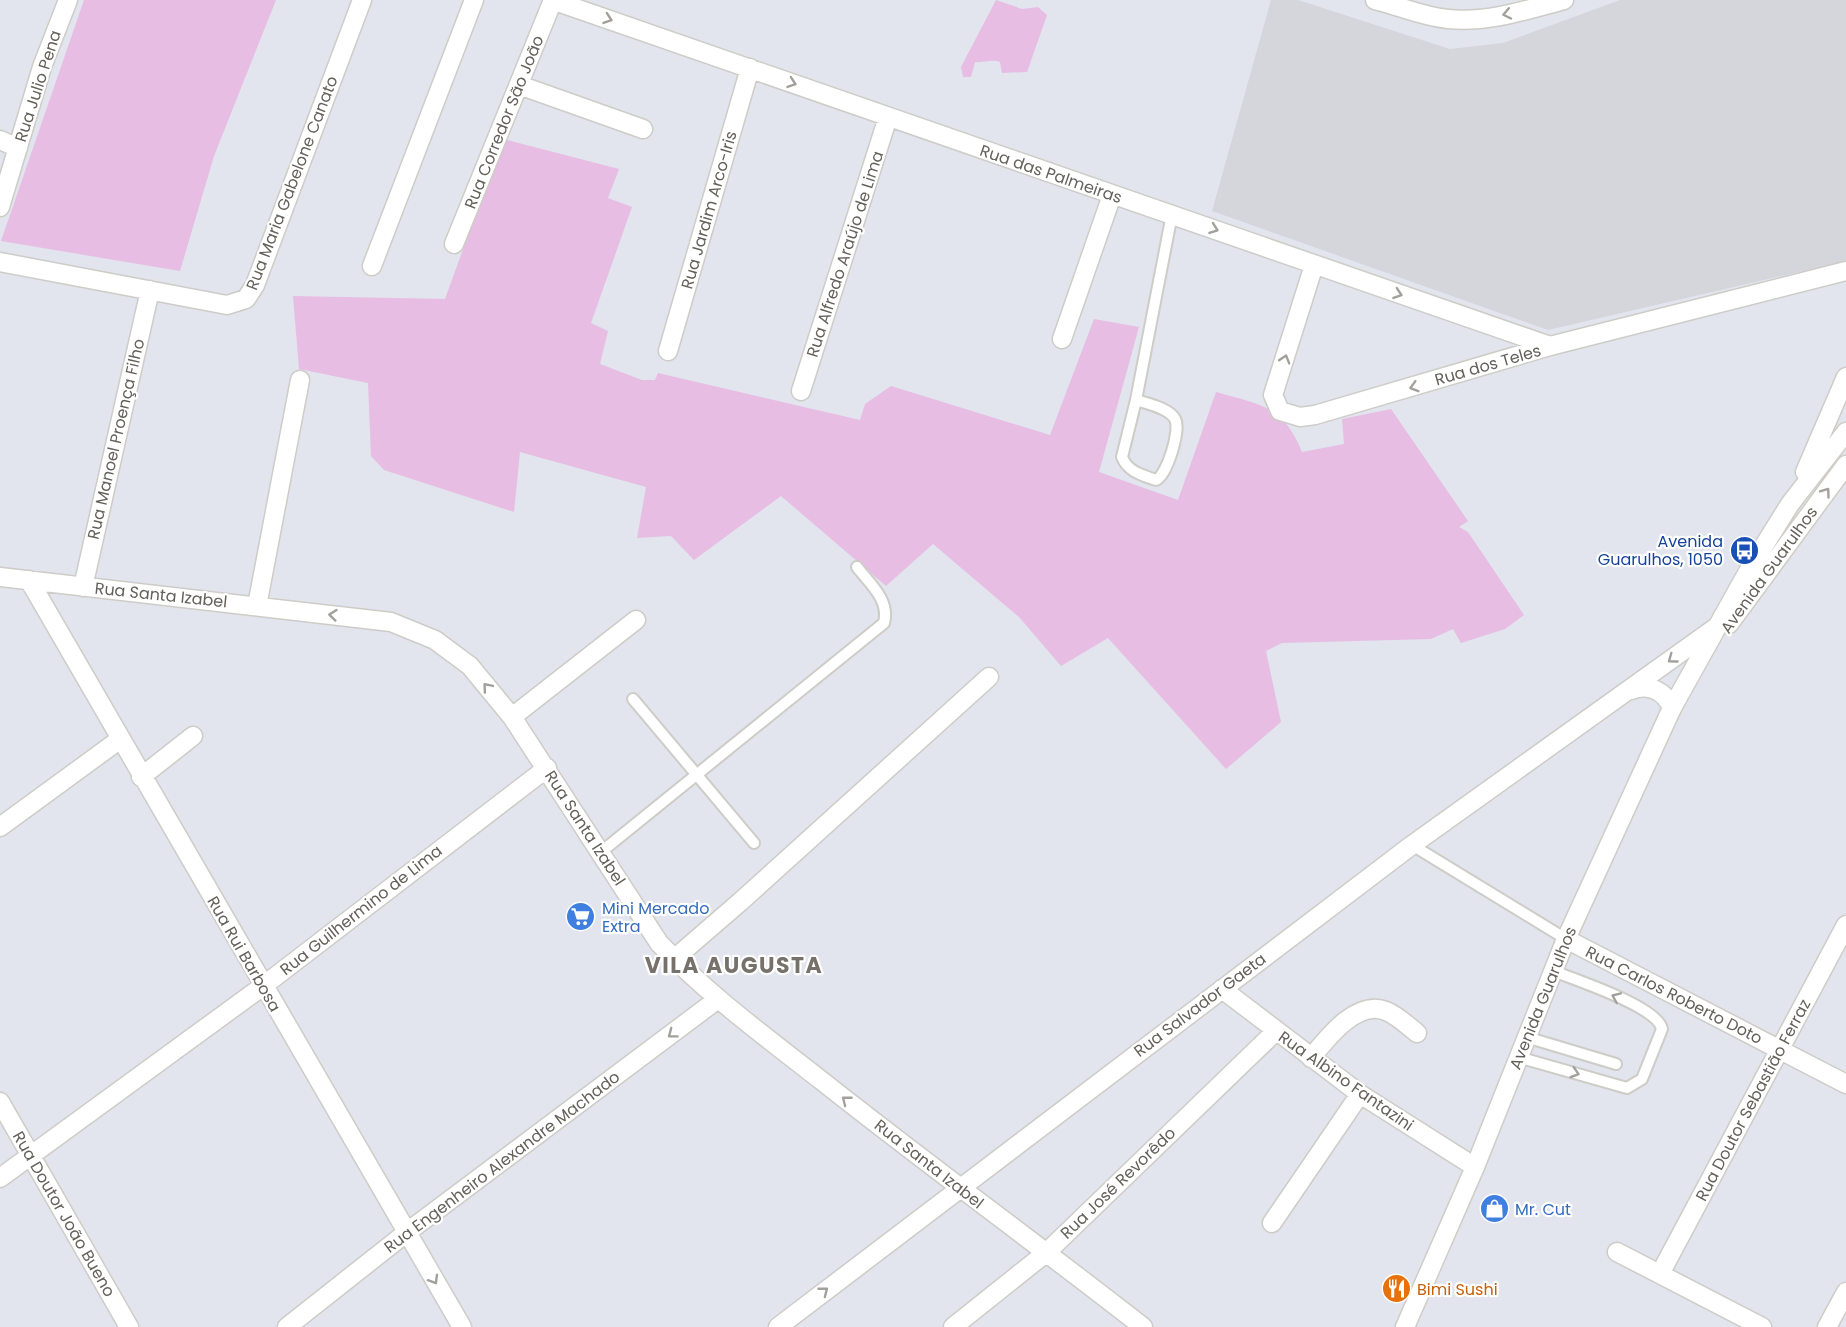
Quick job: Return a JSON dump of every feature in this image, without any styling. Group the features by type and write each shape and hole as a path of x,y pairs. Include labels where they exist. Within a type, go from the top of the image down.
{"street":[{"name":"Rua Julio Pena","path":"0,207 42,67 68,0"},
{"name":"Rua Maria Gabelone Canato","path":"0,262 227,305 242,301 251,293 362,0"},
{"path":"372,266 474,0"},
{"name":"Rua das Palmeiras","path":"553,0 1550,346"},
{"name":"Rua Corredor São João","path":"454,244 553,0"},
{"path":"1376,0 1446,19 1467,20 1490,18 1564,0"},
{"name":"Rua Jardim Arco-Iris","path":"668,351 750,68"},
{"path":"519,84 643,129"},
{"name":"Rua Alfredo Araújo de Lima","path":"801,391 888,117"},
{"path":"0,140 18,148"},
{"path":"1062,339 1112,195"},
{"name":"Rua dos Teles","path":"1314,265 1274,395 1280,411 1288,416 1315,416 1550,346 1846,271"},
{"name":"Rua Manoel Proença Filho","path":"82,587 150,291"},
{"path":"1790,504 1824,434 1846,377"},
{"path":"257,606 300,380"},
{"name":"Avenida Guarulhos","path":"1406,1327 1475,1167 1566,939 1672,708 1716,628 1790,504 1846,432"},
{"name":"Avenida Guarulhos","path":"1691,673 1846,465"},
{"name":"Rua Santa Izabel","path":"0,577 391,621 435,640 470,666 512,717 659,943 674,958 718,999 958,1188 1047,1252 1143,1327"},
{"name":"Rua Rui Barbosa","path":"29,580 119,740 462,1327"},
{"path":"512,717 636,620"},
{"name":"Rua Salvador Gaeta","path":"778,1327 958,1188 1413,845 1716,628"},
{"path":"674,958 749,894 989,677"},
{"path":"1629,690 1642,687 1655,689 1666,696 1672,708"},
{"path":"141,777 193,736"},
{"path":"0,827 119,740"},
{"name":"Rua Guilhermino de Lima","path":"0,1178 262,986 547,768"},
{"name":"Rua Doutor Sebastião Ferraz","path":"1660,1274 1846,925"},
{"name":"Rua Carlos Roberto Doto","path":"1566,939 1846,1084"},
{"name":"Rua Albino Fantazini","path":"1222,988 1360,1094 1475,1167"},
{"name":"Rua Engenheiro Alexandre Machado","path":"287,1327 406,1233 718,999"},
{"path":"1311,1058 1339,1026 1354,1016 1372,1009 1385,1010 1417,1033"},
{"name":"Rua José Revorêdo","path":"953,1327 1047,1252 1276,1031"},
{"path":"1272,1223 1360,1094"},
{"name":"Rua Doutor João Bueno","path":"0,1102 129,1327"},
{"path":"1617,1252 1762,1327"},
{"path":"1827,1327 1846,1292"}],"lane":[{"path":"1136,400 1165,410 1174,417 1177,426 1166,470 1163,477 1156,480 1132,471 1125,465 1122,457 1136,400 1172,214"},
{"path":"601,852 884,623 886,614 884,603 856,567"},
{"path":"633,699 754,843"},
{"name":"Rua Carlos Roberto Doto","path":"1413,845 1566,939"},
{"path":"1518,1057 1627,1088 1642,1079 1662,1029 1655,1015 1553,971"},
{"path":"1526,1037 1616,1064"}],"shaded area":[{"path":"84,0 276,0 214,156 180,271 1,241"},
{"path":"996,0 1022,9 1038,7 1047,15 1027,72 1002,73 1000,62 975,62 971,77 963,77 961,67"},
{"path":"1271,0 1298,0 1450,49 1503,43 1620,0 1846,0 1846,261 1548,330 1212,211"},
{"path":"503,139 619,169 608,198 632,207 591,323 608,331 600,364 642,380 655,380 658,373 860,420 865,404 891,386 1050,435 1094,319 1139,327 1099,472 1178,500 1216,392 1269,409 1287,425 1302,452 1344,444 1342,419 1391,409 1468,521 1459,527 1468,532 1524,615 1505,629 1461,643 1453,629 1431,639 1282,643 1266,651 1281,722 1226,769 1108,638 1061,666 1019,617 933,544 886,586 781,496 694,560 671,536 637,538 646,487 520,452 514,512 384,470 371,456 368,383 299,369 293,296 445,299"}],"place":[{"name":"Avenida Guarulhos, 1050","path":"1744,550"},
{"name":"Mini Mercado Extra","path":"581,917"},
{"name":"Mr. Cut","path":"1494,1209"},
{"name":"Bimi Sushi","path":"1396,1289"}],"district":[{"name":"VILA AUGUSTA","path":"734,965"}]}
